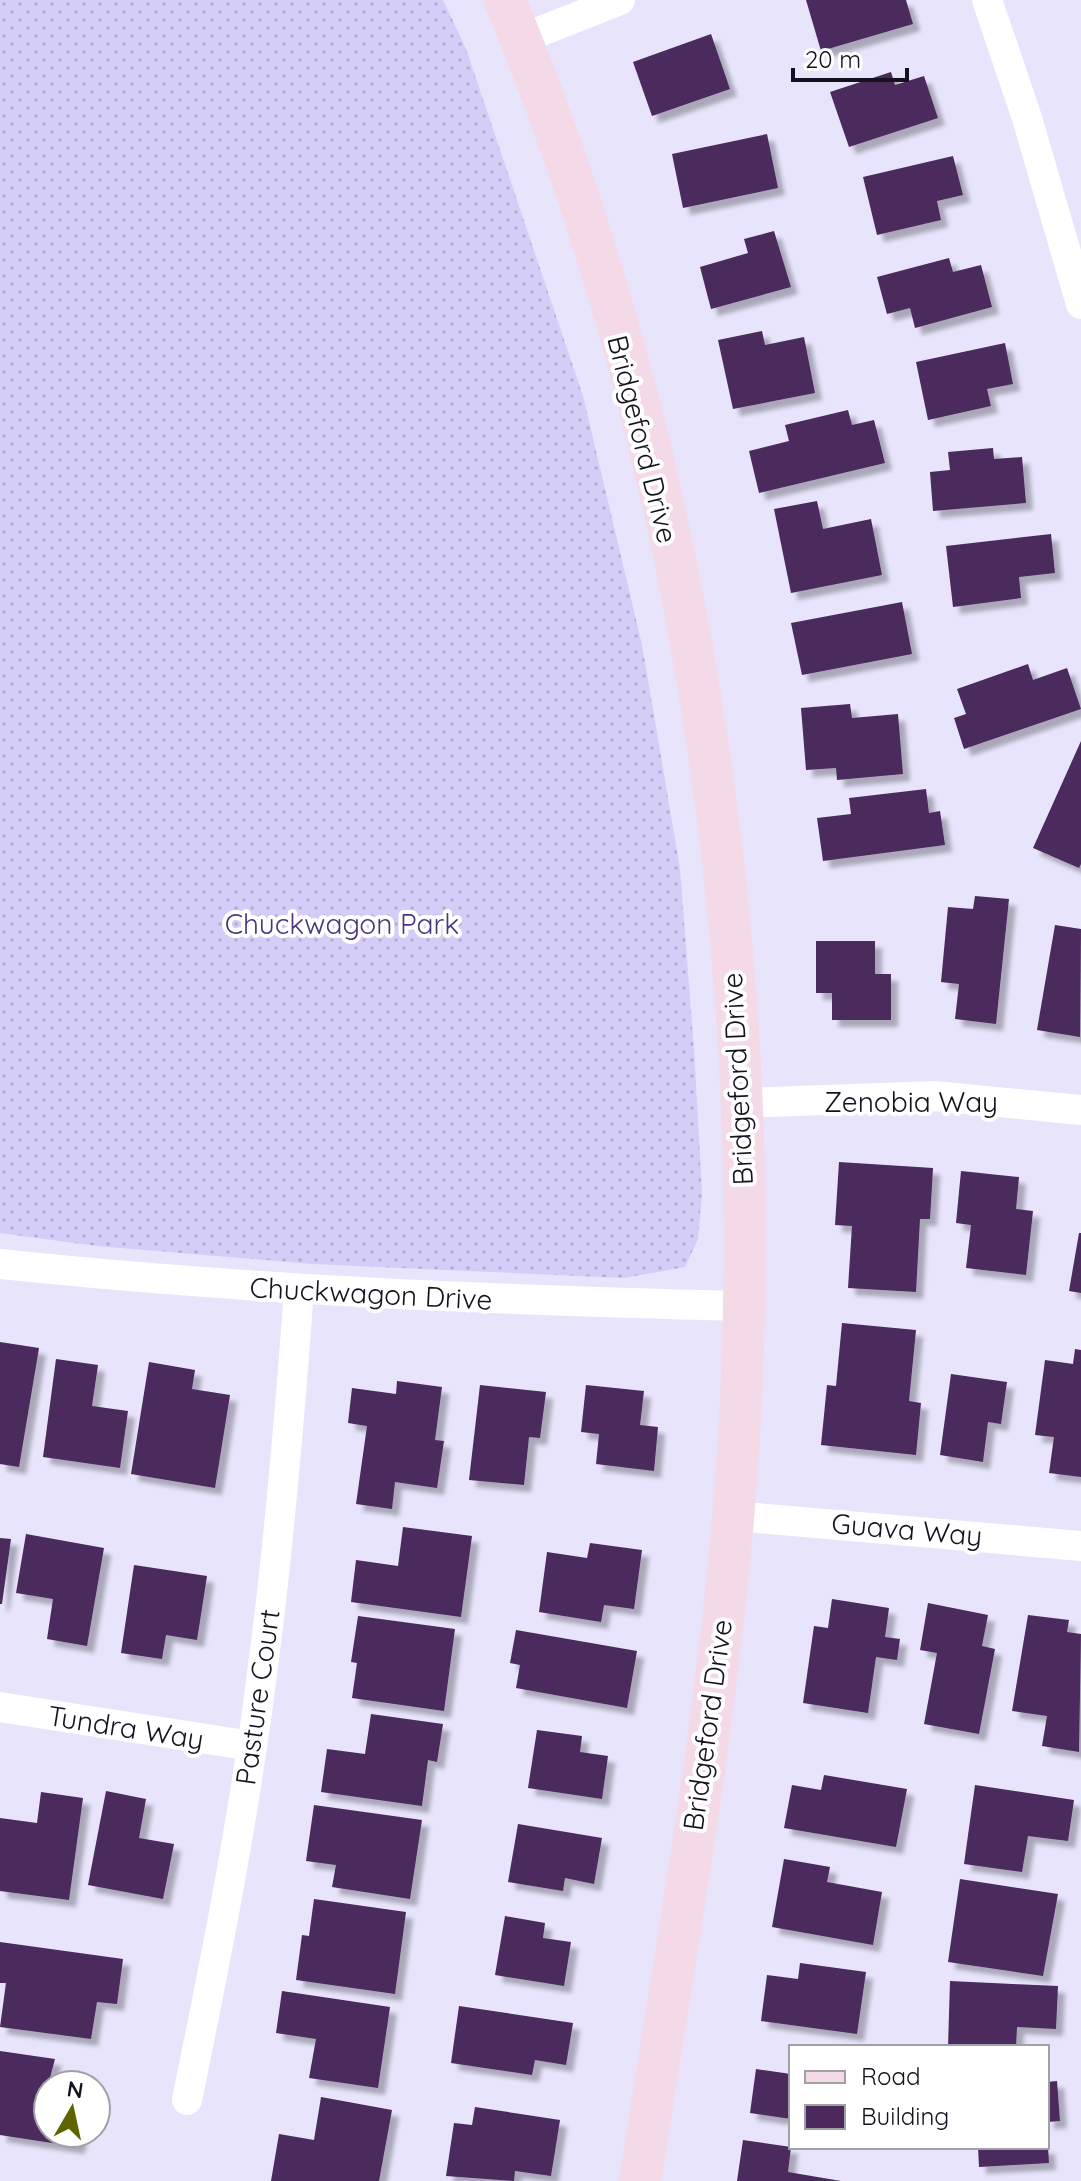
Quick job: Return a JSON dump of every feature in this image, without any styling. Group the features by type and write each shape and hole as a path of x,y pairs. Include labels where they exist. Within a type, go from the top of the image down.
{"street":[{"name":"Bridgeford Drive","path":"505,0 591,240 639,410 678,584 710,772 730,934 741,1103 743,1306 733,1516 713,1700 640,2181"},
{"path":"521,39 620,0"},
{"path":"987,0 1027,118 1080,295"},
{"name":"Zenobia Way","path":"741,1103 935,1096 1081,1110"},
{"name":"Chuckwagon Drive","path":"0,1264 299,1290 512,1301 743,1306"},
{"name":"Pasture Court","path":"187,2100 222,1924 252,1746 284,1482 299,1290"},
{"name":"Guava Way","path":"733,1516 1081,1546"},
{"name":"Tundra Way","path":"0,1707 252,1746"}],"green space":[{"name":"Chuckwagon Park","path":"0,0 443,0 466,49 583,396 642,645 680,869 694,1050 702,1193 698,1239 685,1267 624,1278 313,1264 97,1246 0,1233"}],"building":[{"path":"806,0 906,0 913,24 821,51"},
{"path":"711,34 730,89 652,116 633,62"},
{"path":"891,72 895,85 924,76 938,118 849,147 830,92"},
{"path":"767,134 778,188 683,208 672,154"},
{"path":"953,156 963,195 937,201 941,220 877,235 863,177"},
{"path":"774,231 791,287 711,309 700,267 748,253 744,239"},
{"path":"949,258 953,272 981,265 992,307 915,328 910,308 887,314 877,277"},
{"path":"762,331 765,345 804,337 815,393 733,409 718,340"},
{"path":"1005,343 1013,384 987,389 991,406 928,420 916,362"},
{"path":"848,410 852,425 874,420 885,463 759,493 749,451 789,441 785,425"},
{"path":"993,448 994,459 1022,457 1026,503 933,511 930,472 950,470 948,452"},
{"path":"817,501 823,529 871,519 882,575 791,593 774,509"},
{"path":"1051,534 1055,573 1019,577 1021,598 953,607 946,546"},
{"path":"902,602 912,654 802,675 791,623"},
{"path":"1028,664 1033,680 1067,668 1081,709 964,749 954,718 966,714 957,689"},
{"path":"850,704 852,718 898,714 903,774 837,780 836,768 806,770 801,708"},
{"path":"1081,741 1081,864 1079,868 1033,848"},
{"path":"926,789 929,813 940,811 945,845 823,861 817,818 851,814 849,798"},
{"path":"975,896 1009,899 996,1024 955,1019 959,984 941,982 948,907 973,909"},
{"path":"1055,925 1081,929 1080,1037 1037,1030"},
{"path":"816,941 875,941 875,974 891,974 891,1020 832,1020 832,993 816,993"},
{"path":"839,1162 933,1168 930,1219 920,1219 916,1292 848,1288 852,1226 835,1225"},
{"path":"961,1171 1019,1177 1016,1209 1033,1211 1026,1275 966,1268 971,1225 956,1223"},
{"path":"1081,1233 1081,1293 1069,1291"},
{"path":"842,1323 916,1330 909,1401 921,1403 916,1455 821,1445 827,1385 836,1386"},
{"path":"0,1342 39,1348 19,1467 0,1464"},
{"path":"1075,1349 1081,1350 1081,1477 1049,1473 1054,1437 1035,1435 1045,1360 1073,1364"},
{"path":"56,1359 98,1365 92,1406 128,1411 120,1468 43,1457"},
{"path":"149,1362 195,1370 192,1389 230,1395 215,1488 131,1474"},
{"path":"951,1374 1007,1382 1001,1424 988,1422 983,1462 940,1455"},
{"path":"397,1381 442,1387 435,1440 444,1441 437,1488 395,1482 392,1509 356,1504 367,1426 348,1423 352,1388 396,1394"},
{"path":"480,1385 546,1392 540,1438 529,1437 524,1485 469,1480"},
{"path":"586,1385 644,1391 640,1425 658,1427 654,1471 596,1464 599,1434 581,1432"},
{"path":"403,1527 472,1536 461,1617 351,1602 356,1560 398,1566"},
{"path":"26,1534 104,1548 87,1646 47,1639 53,1599 16,1593"},
{"path":"0,1538 11,1539 2,1604 0,1604"},
{"path":"590,1543 642,1550 634,1609 604,1605 601,1622 539,1612 547,1552 587,1558"},
{"path":"134,1565 207,1576 197,1640 166,1635 162,1659 121,1653"},
{"path":"832,1599 889,1608 885,1637 900,1639 897,1660 876,1657 868,1713 803,1703 814,1626 828,1628"},
{"path":"928,1603 988,1615 982,1646 995,1649 979,1734 924,1724 937,1653 920,1650"},
{"path":"1028,1615 1069,1620 1067,1632 1081,1634 1079,1752 1042,1746 1047,1716 1012,1711"},
{"path":"358,1616 455,1629 444,1711 352,1698 357,1663 351,1662"},
{"path":"516,1630 637,1651 627,1708 516,1688 520,1665 510,1663"},
{"path":"371,1714 443,1724 437,1762 428,1760 422,1806 321,1792 327,1749 365,1754"},
{"path":"537,1730 582,1736 580,1752 608,1756 602,1799 528,1788"},
{"path":"824,1775 907,1789 896,1847 784,1828 792,1785 821,1790"},
{"path":"975,1785 1074,1800 1068,1841 1028,1836 1022,1872 964,1864"},
{"path":"106,1791 146,1799 139,1838 174,1844 163,1899 88,1885"},
{"path":"41,1792 83,1798 69,1900 0,1891 0,1818 37,1823"},
{"path":"314,1805 422,1820 410,1899 332,1887 336,1865 306,1861"},
{"path":"518,1824 602,1838 594,1884 565,1878 563,1891 508,1882"},
{"path":"784,1859 830,1867 827,1882 882,1892 873,1945 772,1927"},
{"path":"960,1879 1058,1894 1043,1976 948,1962"},
{"path":"314,1899 406,1912 395,1994 296,1980 302,1935 309,1936"},
{"path":"505,1916 545,1923 543,1938 571,1942 564,1986 495,1975"},
{"path":"0,1942 123,1959 117,2004 97,2002 91,2039 0,2027 6,1983 0,1983"},
{"path":"800,1963 866,1972 857,2034 761,2021 767,1975 798,1979"},
{"path":"950,1981 1058,1986 1056,2029 1017,2027 1016,2045 948,2045"},
{"path":"282,1991 390,2007 378,2088 309,2078 316,2039 276,2033"},
{"path":"459,2006 573,2023 566,2065 535,2060 532,2075 451,2063"},
{"path":"0,2051 55,2059 52,2069 32,2069 32,2140 0,2135"},
{"path":"756,2069 789,2074 789,2119 750,2113"},
{"path":"1057,2081 1060,2121 1049,2122 1049,2082"},
{"path":"321,2097 392,2110 379,2181 271,2181 279,2134 314,2140"},
{"path":"475,2107 560,2120 551,2176 515,2171 514,2181 446,2176 454,2123 472,2125"},
{"path":"743,2140 789,2147 788,2172 841,2181 737,2181"},
{"path":"978,2149 1048,2149 1049,2163 979,2167"}]}
